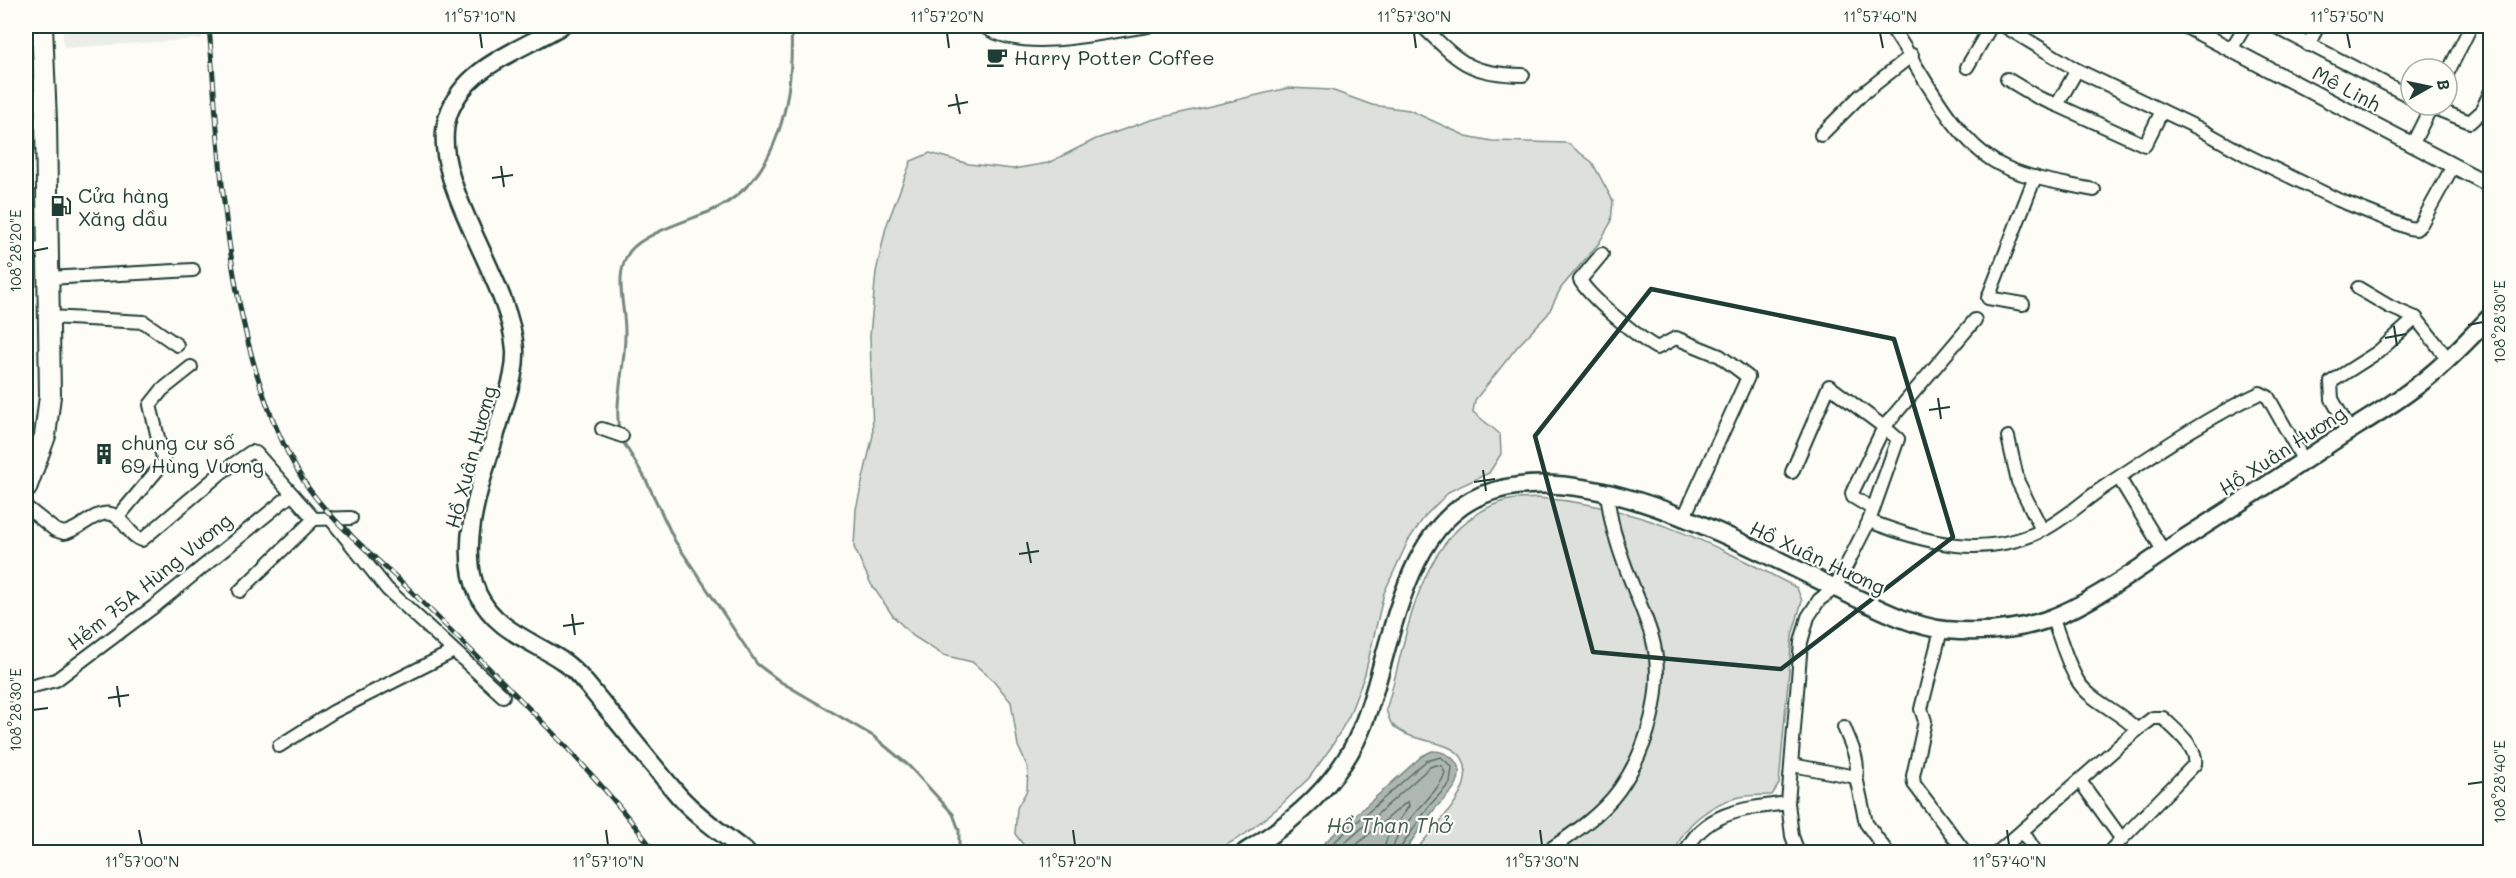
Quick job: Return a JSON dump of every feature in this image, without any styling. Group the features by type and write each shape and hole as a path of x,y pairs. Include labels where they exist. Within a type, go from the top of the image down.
{"highway":[{"path":"26,488 39,456 49,411 49,249 42,26"}],"main road":[{"name":"Hồ Xuân Hương","path":"561,26 484,69 464,86 452,104 444,135 444,151 451,178 501,295 514,347 514,375 468,531 469,564 478,593 490,615 515,635 563,661 591,689 681,798 746,852"},
{"name":"Hồ Xuân Hương","path":"1245,852 1280,831 1330,781 1355,743 1380,679 1396,612 1414,568 1435,533 1455,511 1477,497 1502,488 1561,486 1606,493 1684,517 1896,616 1941,630 2010,629 2052,618 2164,552 2406,393 2448,359 2490,317"}],"street":[{"path":"983,26 997,33 1027,40 1148,26"},
{"path":"1422,26 1455,57 1473,69 1495,75 1523,75"},
{"path":"1890,26 1968,140 1999,165 2035,177 2094,190"},
{"path":"1967,67 1991,26"},
{"path":"2004,26 2077,70 2336,199 2409,228 2416,229 2421,224 2453,166"},
{"name":"Mê Linh","path":"2186,26 2232,48 2490,185"},
{"path":"2232,48 2245,26"},
{"path":"2274,26 2399,91"},
{"path":"2308,45 2318,26"},
{"path":"2456,57 2471,26"},
{"path":"1821,135 1861,95 1912,55"},
{"path":"2056,105 2077,70"},
{"path":"2007,79 2056,105 2145,145 2162,111"},
{"path":"2457,117 2470,122 2475,119 2490,93"},
{"path":"2412,145 2424,117"},
{"path":"26,122 46,121"},
{"path":"2023,304 1988,298 2035,177"},
{"path":"26,250 49,249"},
{"path":"1602,254 1580,280 1587,290 1633,330 1657,348 1677,338 1720,356 1748,377 1684,517"},
{"path":"48,278 193,270"},
{"path":"2358,288 2390,307 2416,318 2448,359"},
{"path":"49,317 144,322 177,345"},
{"path":"2350,431 2332,399 2331,382 2378,352 2416,318"},
{"path":"1975,320 1884,427 1852,493 1853,497 1871,515 1919,540 1965,546 2026,537 2042,530 2219,415 2260,393 2268,397 2304,460"},
{"path":"118,517 164,462 150,405 162,390 191,367"},
{"path":"1792,472 1829,386 1899,439 1871,515 1835,588 1819,600 1808,617 1801,642 1788,803 1792,836 1798,852"},
{"path":"602,429 622,436"},
{"path":"2008,437 2018,482 2042,530"},
{"path":"26,507 55,530 64,533 103,514 118,517 135,538 142,540 222,472 251,452 256,453 314,519"},
{"path":"2119,478 2164,552"},
{"path":"1546,852 1579,829 1618,791 1634,764 1650,723 1657,681 1652,639 1615,537 1606,493"},
{"name":"Hẻm 75A Hùng Vương","path":"26,688 56,680 156,604 292,494"},
{"path":"330,518 387,589 452,652 503,696"},
{"path":"240,591 314,519 351,518"},
{"path":"2052,618 2080,684 2098,700 2126,717 2137,730"},
{"path":"1941,630 1921,709 1925,722 1912,776 1914,784 1965,852"},
{"path":"279,746 333,712 452,652"},
{"path":"1998,852 2137,730 2153,718 2163,718 2191,748 2196,759 2195,764 2109,852"},
{"path":"1844,727 1854,752 1858,770 1856,777 1866,823 1887,852"},
{"path":"1792,765 1856,777"},
{"path":"2080,781 2121,838"},
{"path":"1686,852 1699,832 1716,819 1748,808 1788,803"},
{"path":"2023,832 2036,852"},
{"path":"724,835 728,852"}],"highlighted area":[{"path":"1651,289 1894,339 1953,537 1781,669 1593,652 1535,436"}],"shaded area":[{"path":"62,26 201,26 203,39 64,48"},
{"path":"1288,88 1331,90 1372,105 1409,110 1466,136 1492,141 1567,143 1592,162 1613,201 1611,222 1599,243 1561,288 1548,314 1517,347 1475,400 1473,412 1500,434 1501,454 1489,473 1450,491 1425,516 1408,541 1384,593 1365,674 1349,716 1332,746 1309,778 1279,807 1244,835 1214,852 1029,852 1015,834 1017,808 1027,790 1028,768 1018,746 1011,702 994,681 972,662 943,655 913,636 893,616 871,584 854,547 856,509 873,435 870,336 876,272 886,227 911,161 930,153 969,164 1013,169 1048,163 1096,139 1151,120"},
{"path":"1537,498 1607,508 1672,528 1797,588 1802,601 1792,636 1779,784 1772,795 1740,797 1710,809 1684,833 1676,852 1415,852 1456,801 1464,784 1465,768 1461,756 1452,749 1400,731 1391,723 1386,710 1420,590 1433,562 1450,537 1472,517 1501,502"}],"water":[{"name":"Hồ Than Thở","path":"1432,751 1450,756 1458,765 1459,778 1454,788 1430,815 1404,852 1314,852 1422,756"}],"waterway":[{"path":"619,431 618,407 625,331 621,280 625,260 630,251 646,238 711,211 735,197 753,179 768,157 785,106 790,79 791,26"},
{"path":"622,440 645,478 675,541 757,664 781,682 873,736 909,766 953,814 959,830 959,852"}],"railway":[{"path":"209,26 224,200 243,319 258,376 277,430 303,480 340,525 413,593 570,751 628,817 655,852"}],"place":[{"name":"Harry Potter Coffee","path":"997,57"},
{"name":"Cửa hàng Xăng dầu","path":"61,206"},
{"name":"chung cư số 69 Hùng Vương","path":"104,454"}]}
